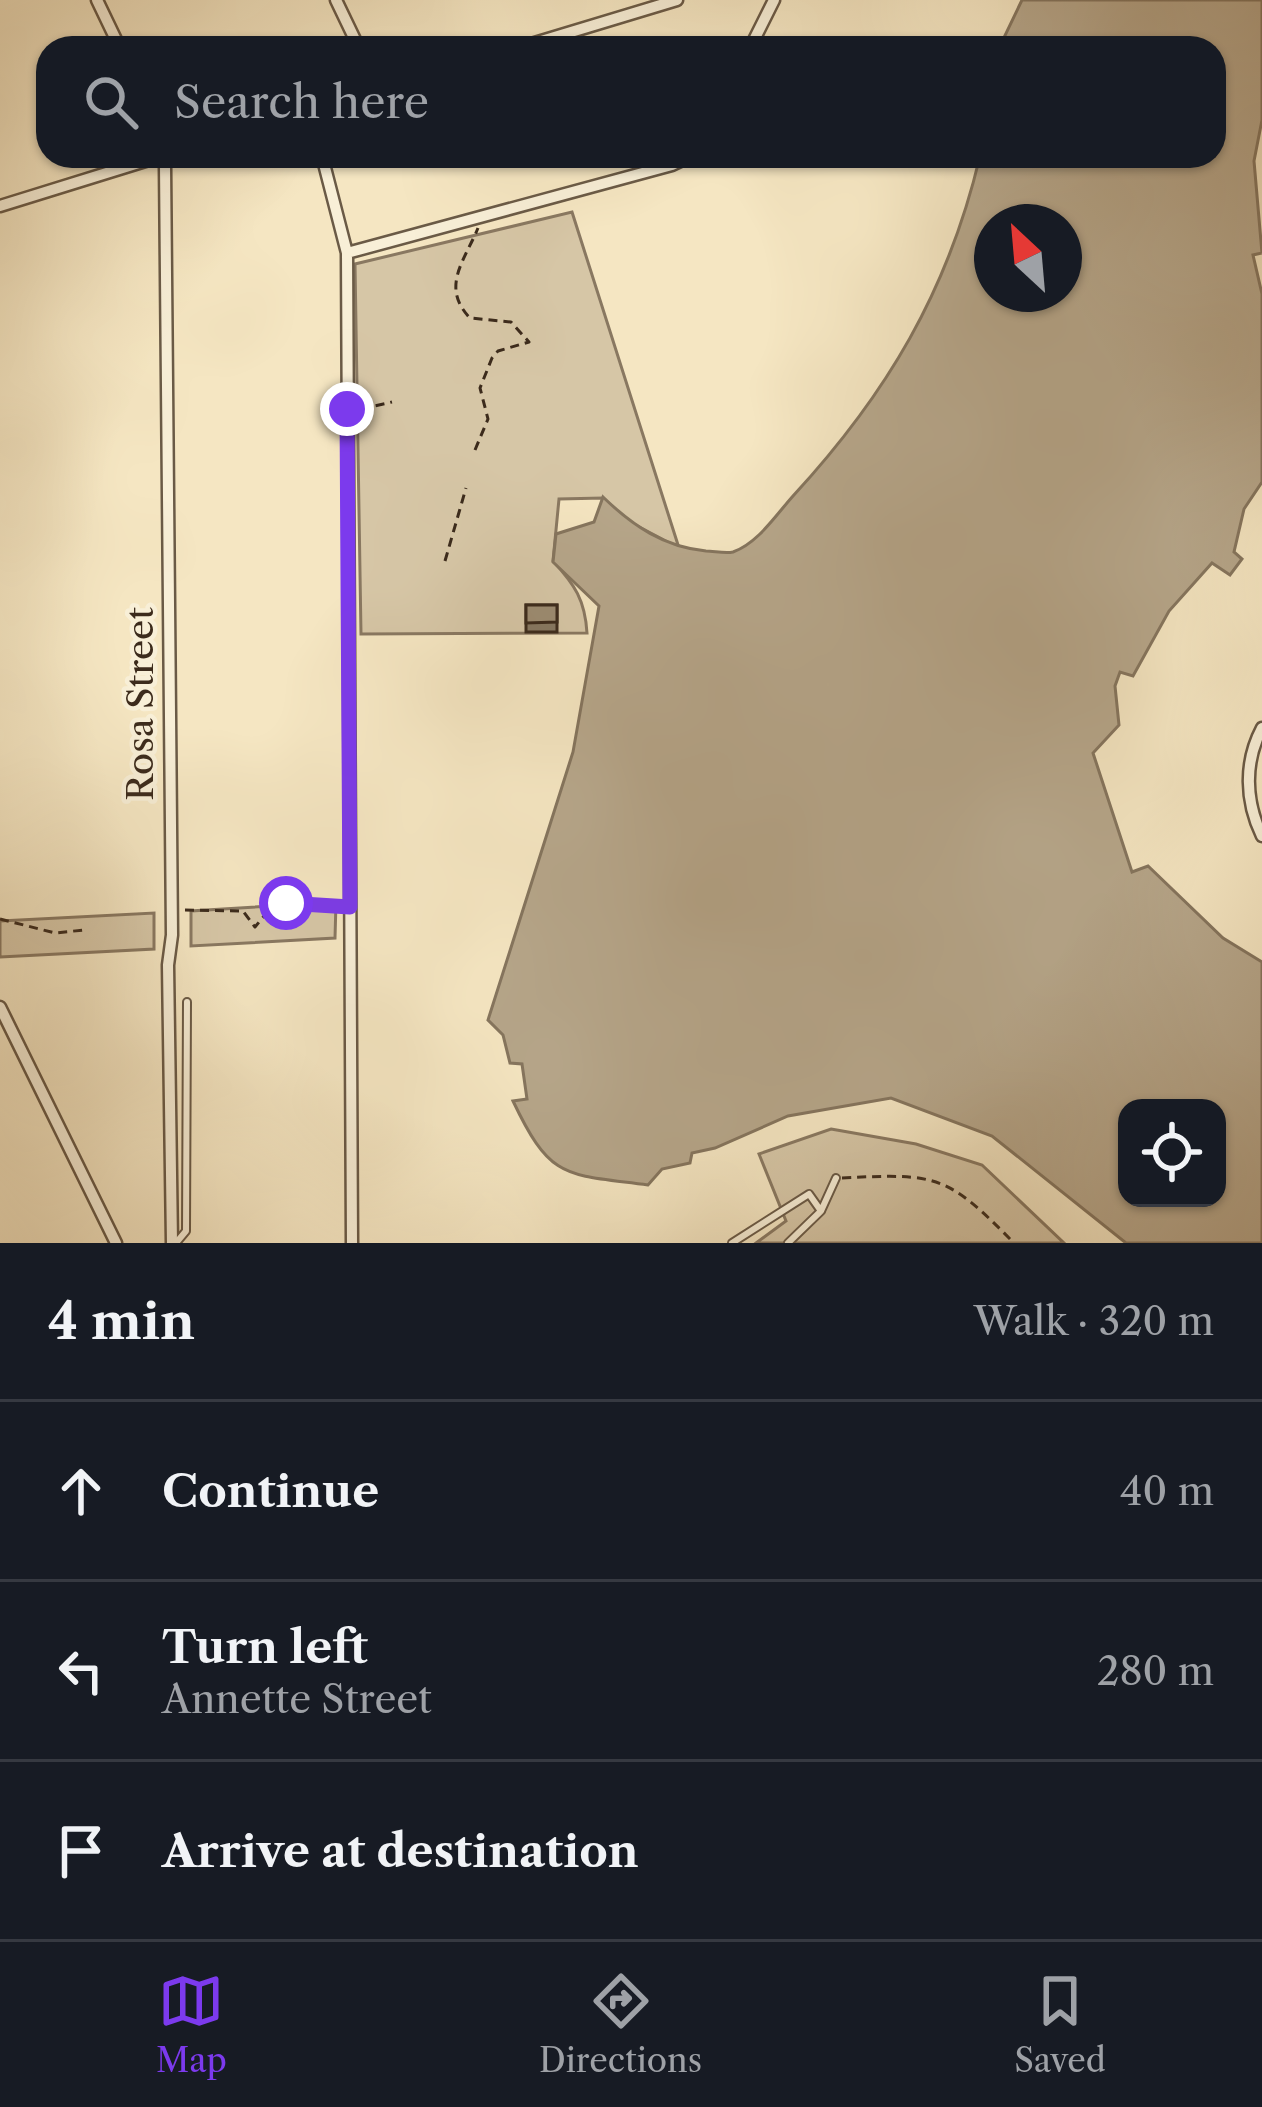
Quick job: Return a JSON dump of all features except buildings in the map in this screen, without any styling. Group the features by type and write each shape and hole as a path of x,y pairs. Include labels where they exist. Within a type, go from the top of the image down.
{"street":[{"path":"97,0 114,36"},
{"path":"336,0 353,36"},
{"path":"558,36 677,0"},
{"path":"756,36 774,0"},
{"path":"0,206 131,168"},
{"name":"Rosa Street","path":"158,168 174,1243"},
{"path":"325,168 347,253 352,1243"},
{"path":"347,253 661,168"},
{"path":"1262,728 1252,753 1248,786 1262,836"},
{"path":"0,1007 116,1243"}],"lane":[{"path":"174,1243 186,1232 187,1002"},
{"path":"788,1243 821,1211 836,1178"},
{"path":"732,1243 809,1194 821,1211"}],"path":[{"path":"475,450 488,419 480,388 491,358 498,351 529,342 511,322 470,318 456,297 460,259 482,217"},
{"path":"347,409 377,408 392,402"},
{"path":"445,561 466,488"},
{"path":"171,910 243,911 255,927 274,904 350,907"},
{"path":"0,919 55,933 84,930"},
{"path":"836,1178 925,1175 969,1197 1015,1243"}],"shaded area":[{"path":"1022,0 1262,0 1262,120 1254,161 1262,253 1253,255 1262,294 1262,482 1244,509 1234,552 1242,559 1230,575 1212,563 1169,611 1133,676 1120,672 1115,686 1119,725 1093,753 1132,872 1148,866 1223,938 1262,962 1262,1243 1126,1243 992,1136 891,1098 788,1116 715,1148 692,1153 690,1163 662,1169 648,1185 564,1169 538,1146 513,1101 527,1099 522,1064 510,1063 503,1035 488,1020 573,752 599,606 553,562 556,534 594,522 603,497 650,533 676,545 723,553 742,548 857,419 910,338 951,252 977,168 1226,168 1226,36 1005,36"},
{"path":"572,212 679,548 628,521 603,498 559,499 553,561 578,594 587,633 361,634 355,264"},
{"path":"336,902 335,938 191,946 191,911"},
{"path":"154,913 154,949 0,957 0,921"},
{"path":"831,1129 916,1144 982,1165 1064,1243 756,1243 786,1221 759,1154"}],"route":[{"path":"286,903 350,907 347,409"}]}
